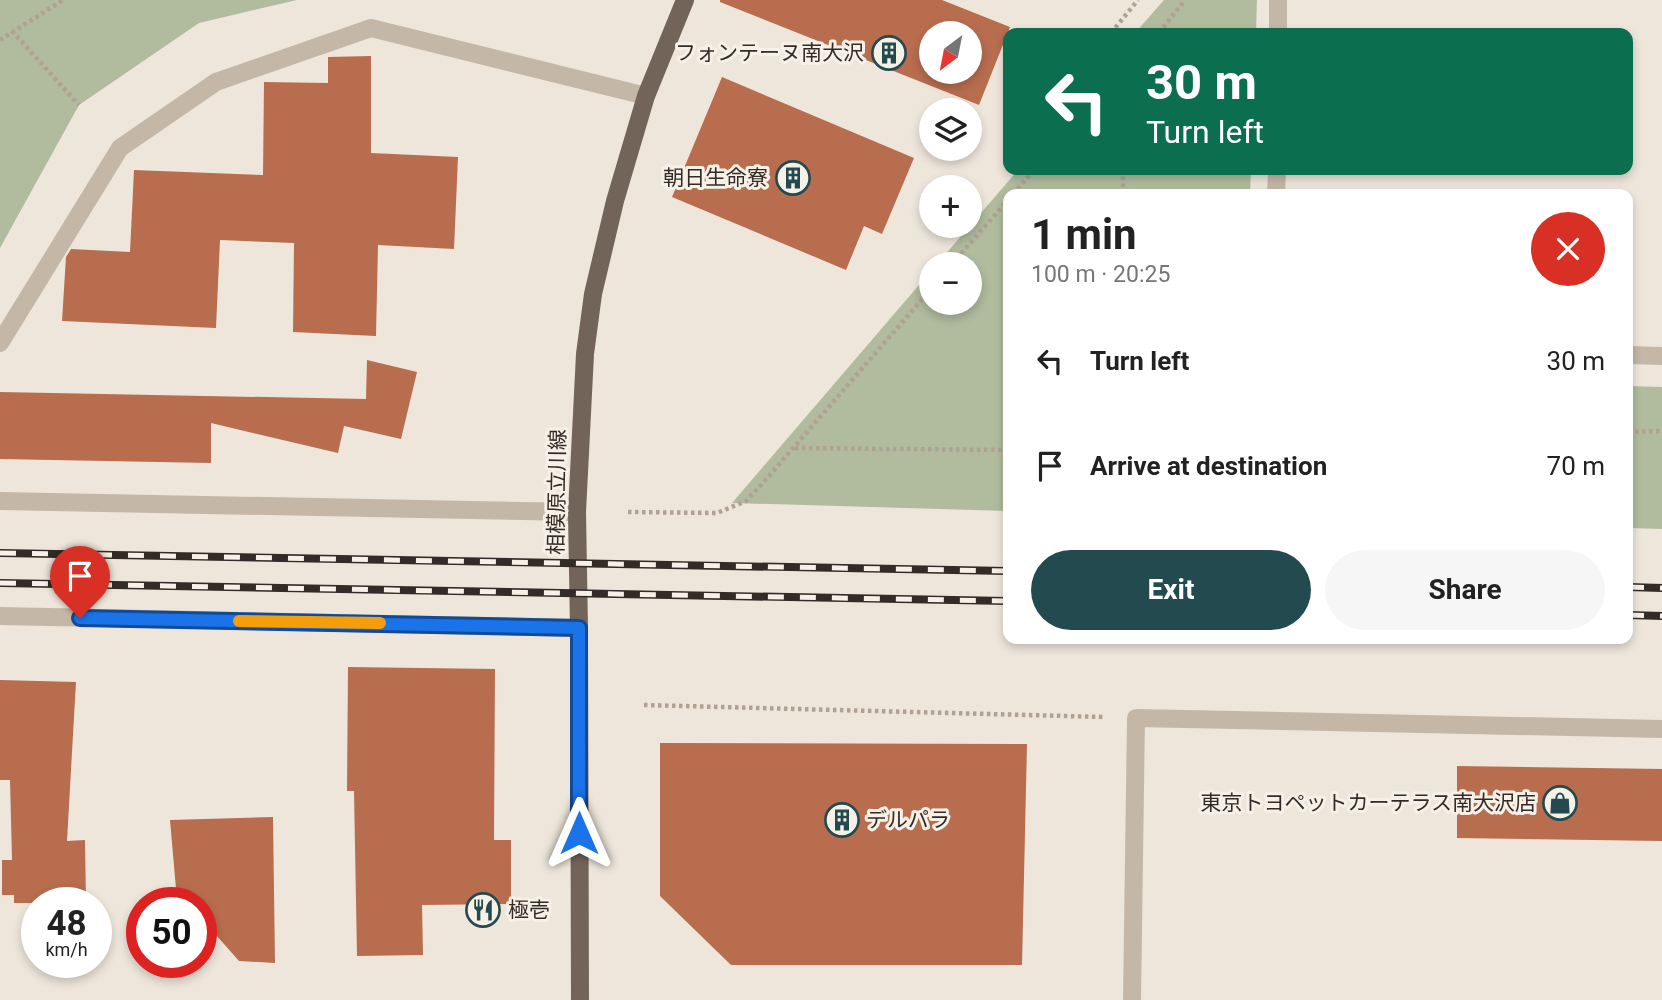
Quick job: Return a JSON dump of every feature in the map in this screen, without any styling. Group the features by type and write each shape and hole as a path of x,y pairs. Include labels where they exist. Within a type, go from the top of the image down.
{"main road":[{"name":"相模原立川線","path":"580,1000 577,513 584,366 593,294 615,201 646,96 685,0"}],"street":[{"path":"1278,0 1278,28"},
{"path":"0,342 120,149 216,82 371,28 646,96"},
{"path":"1633,355 1662,356"},
{"path":"0,500 577,513"},
{"path":"0,616 579,628"},
{"path":"1132,1000 1136,718 1662,729"}],"path":[{"path":"0,40 62,0"},
{"path":"1115,28 1138,0"},
{"path":"1163,28 1185,0"},
{"path":"12,31 79,105"},
{"path":"1017,189 1030,175"},
{"path":"962,252 1003,206"},
{"path":"628,512 717,513 746,501 919,303"},
{"path":"1633,432 1662,431"},
{"path":"794,448 1003,450"},
{"path":"644,705 1136,718"}],"green space":[{"path":"0,0 297,0 199,23 79,105 0,248"},
{"path":"1164,0 1257,0 1256,28 1139,28"},
{"path":"1014,175 1251,175 1250,189 1003,189 1003,511 732,503 919,285 919,315 982,315 982,252 947,252 959,238 982,238 982,212"},
{"path":"1633,386 1662,387 1662,529 1633,528"}],"building":[{"name":"フォンテーヌ南大沢","path":"720,0 942,0 1010,27 1003,28 1003,45 982,98 961,98 926,84 982,84 982,21 919,21 919,81"},
{"path":"371,56 371,153 458,157 454,249 378,245 376,336 293,332 294,243 220,240 216,328 62,321 66,257 71,249 130,252 134,170 263,175 264,82 328,83 328,57"},
{"name":"朝日生命寮","path":"722,77 914,158 882,234 864,226 846,270 672,197"},
{"path":"367,360 417,372 401,439 344,426 338,453 211,423 211,463 0,459 0,392 366,399"},
{"path":"348,667 495,669 494,840 511,840 511,904 422,905 423,955 357,956 354,791 347,791"},
{"path":"0,680 76,682 67,841 85,840 86,887 21,887 21,903 14,903 14,895 2,895 2,860 12,860 10,780 0,780"},
{"name":"デルパラ","path":"660,743 1027,744 1022,965 731,965 660,896"},
{"name":"東京トヨペットカーテラス南大沢店","path":"1457,766 1662,769 1662,841 1457,838"},
{"path":"273,817 275,963 239,961 217,936 217,887 176,887 170,820"}],"railway":[{"path":"0,553 1003,571"},
{"path":"0,583 1003,601"},
{"path":"1633,587 1662,588"},
{"path":"1633,615 1662,616"}],"slow traffic":[{"path":"239,621 380,623"}],"place":[{"name":"フォンテーヌ南大沢","path":"889,53"},
{"name":"朝日生命寮","path":"793,178"},
{"name":"東京トヨペットカーテラス南大沢店","path":"1560,803"},
{"name":"デルパラ","path":"842,820"},
{"name":"極壱","path":"483,910"}],"route":[{"path":"80,618 579,628 579,833"}]}
